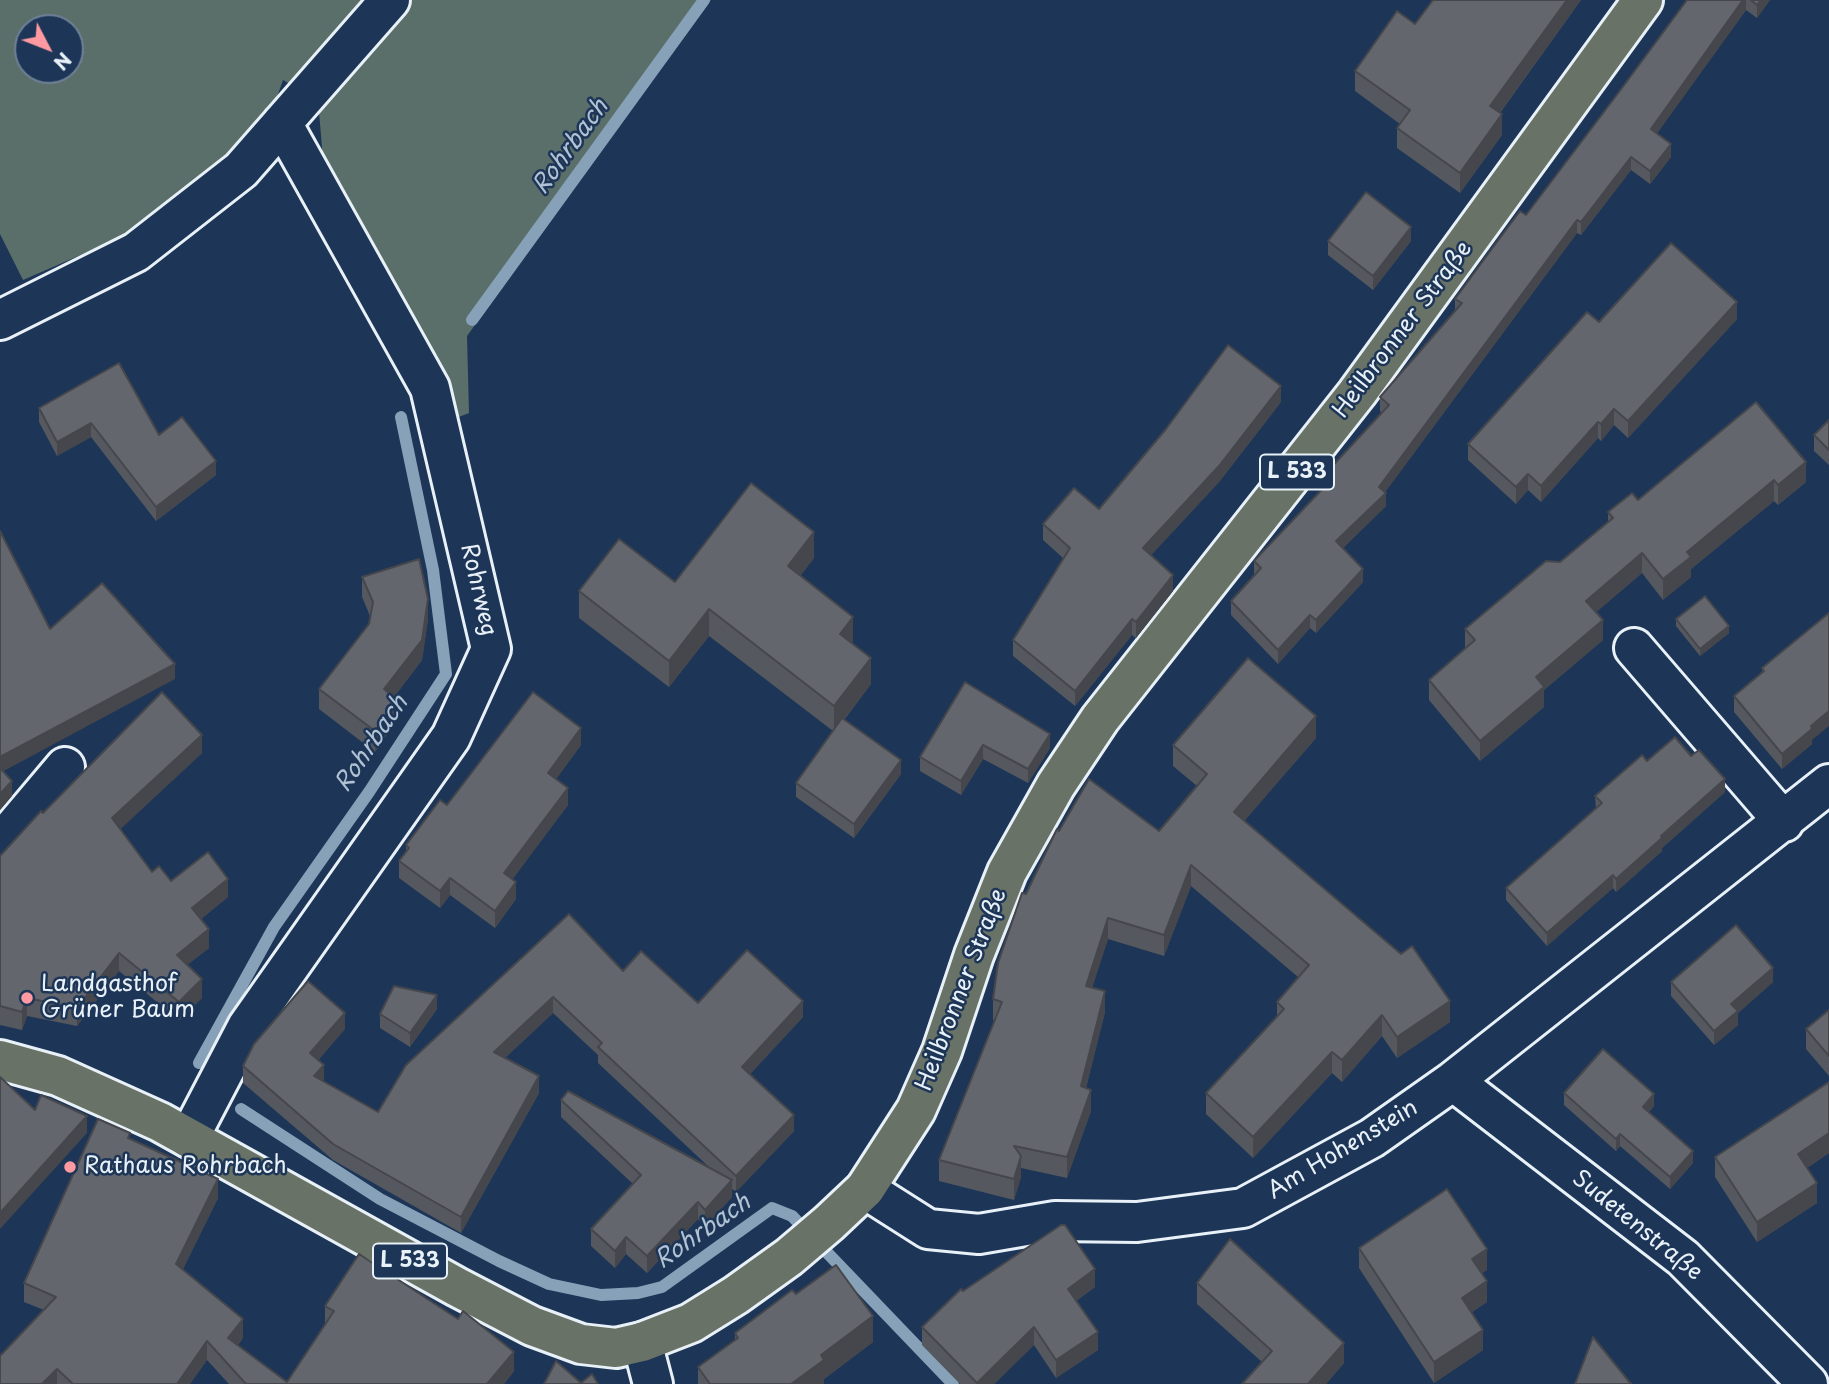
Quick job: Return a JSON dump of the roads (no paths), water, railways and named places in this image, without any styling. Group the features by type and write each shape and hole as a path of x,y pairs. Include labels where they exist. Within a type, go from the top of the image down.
{"main road":[{"name":"Heilbronner Straße","path":"0,1060 58,1076 120,1102 457,1287 532,1326 580,1344 616,1349 642,1342 691,1323 736,1295 789,1256 865,1189 915,1110 942,1051 974,955 1007,872 1056,785 1100,719 1357,393 1643,0"}],"street":[{"path":"0,320 136,252 242,170 390,0"},
{"name":"Rohrweg","path":"189,1138 247,1027 452,737 491,649 430,388 282,123"},
{"path":"1634,648 1784,822"},
{"path":"0,844 65,767"},
{"name":"Am Hohenstein","path":"865,1189 928,1229 979,1234 1055,1221 1138,1222 1243,1209 1372,1138 1454,1081 1829,784"},
{"name":"Sudetenstraße","path":"1454,1081 1683,1258 1813,1373"},
{"path":"642,1342 653,1384"}],"waterway":[{"name":"Rohrbach","path":"472,320 704,0"},
{"name":"Rohrbach","path":"199,1063 274,927 369,792 446,674 433,570 401,417"},
{"name":"Rohrbach","path":"241,1109 380,1199 499,1261 549,1284 601,1295 638,1293 662,1287 772,1208 792,1216 953,1384"}],"place":[{"name":"Landgasthof Grüner Baum","path":"27,998"},
{"name":"Rathaus Rohrbach","path":"70,1167"}]}
